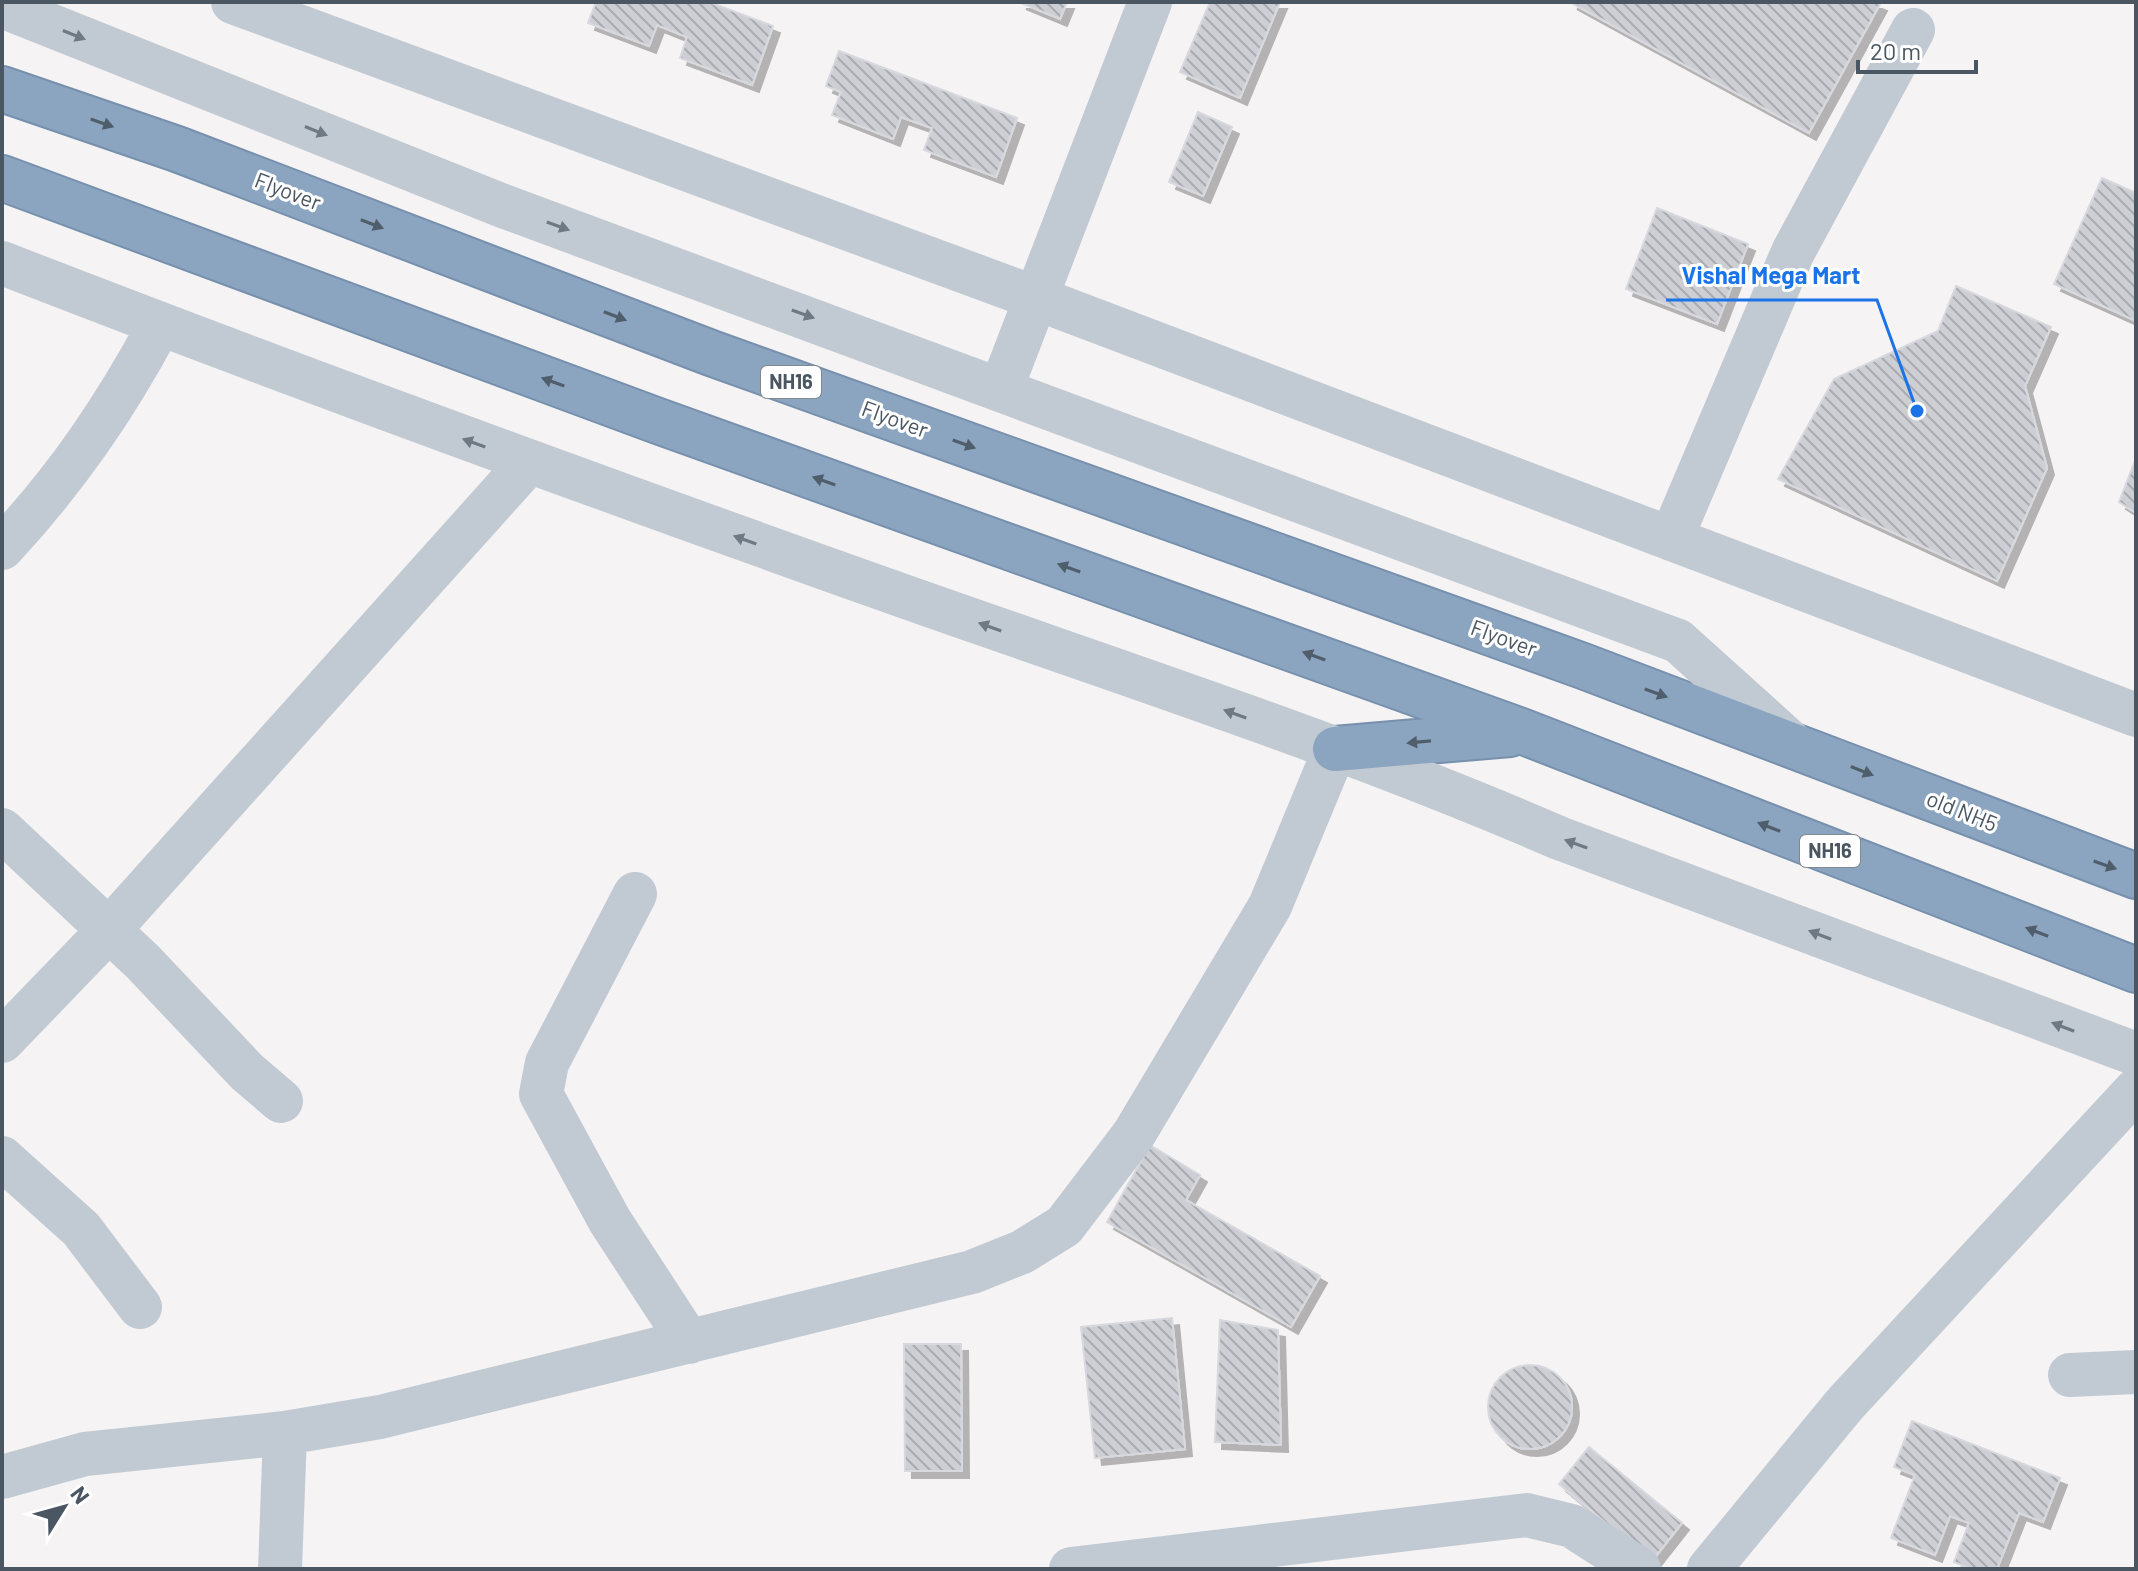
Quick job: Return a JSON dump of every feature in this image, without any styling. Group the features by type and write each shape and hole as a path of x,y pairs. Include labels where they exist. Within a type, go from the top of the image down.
{"highway":[{"name":"Flyover","path":"2,89 177,149 711,353 1790,742"},
{"name":"NH16","path":"2,178 658,421 1524,732 2136,970"},
{"path":"1335,749 1524,732"},
{"name":"old NH5","path":"1790,742 2043,843 2136,876"}],"street":[{"path":"233,2 1036,298 2136,715"},
{"path":"1001,389 1150,2"},
{"path":"2,6 503,206 1678,641 1790,742"},
{"path":"1671,539 1793,252 1913,30"},
{"path":"2,263 528,463 1470,799 1559,838 2136,1054"},
{"path":"2,548 80,456 117,404 160,324"},
{"path":"2,1041 108,931 528,463"},
{"path":"2,1477 85,1454 285,1433 380,1417 972,1272 1022,1252 1064,1226 1134,1134 1270,906 1335,749"},
{"path":"2,830 143,962 247,1072 281,1101"},
{"path":"635,894 547,1063 541,1094 610,1221 689,1342"},
{"path":"1709,1569 1845,1404 2136,1090"},
{"path":"2,1158 81,1229 140,1307"},
{"path":"2070,1375 2136,1372"},
{"path":"280,1569 285,1433"},
{"path":"1092,1567 1527,1515 1572,1526 1639,1569"}],"building":[{"path":"596,2 709,2 773,26 752,85 680,58 687,37 657,25 649,46 588,23"},
{"path":"1019,2 1067,2 1060,19"},
{"path":"1210,2 1280,2 1240,98 1180,72"},
{"path":"1570,2 1875,2 1880,4 1809,133"},
{"path":"839,51 1017,118 996,177 924,150 932,128 901,117 893,139 832,115 841,92 826,86"},
{"path":"1198,112 1232,127 1203,196 1169,182"},
{"path":"2102,178 2136,193 2136,321 2054,284"},
{"path":"1657,208 1748,244 1717,324 1626,289"},
{"path":"1956,286 2051,327 2025,386 2047,468 1997,581 1778,479 1834,379 1938,331"},
{"path":"2136,458 2136,513 2119,502"},
{"path":"1150,1145 1200,1175 1186,1200 1320,1276 1291,1327 1107,1222"},
{"path":"1172,1318 1185,1449 1095,1458 1081,1327"},
{"path":"1220,1320 1278,1330 1281,1445 1215,1442"},
{"path":"904,1344 961,1344 962,1471 905,1471"},
{"path":"1530,1365 1546,1368 1560,1377 1569,1391 1572,1407 1569,1423 1560,1437 1546,1446 1530,1449 1514,1446 1500,1437 1491,1423 1488,1407 1491,1391 1500,1377 1514,1368"},
{"path":"1912,1421 2060,1478 2043,1522 2019,1513 1997,1569 1971,1569 1954,1562 1969,1523 1950,1516 1935,1555 1891,1538 1915,1475 1894,1467"},
{"path":"1589,1447 1682,1523 1652,1561 1559,1484"}],"place":[{"name":"Vishal Mega Mart","path":"1917,411"}]}
